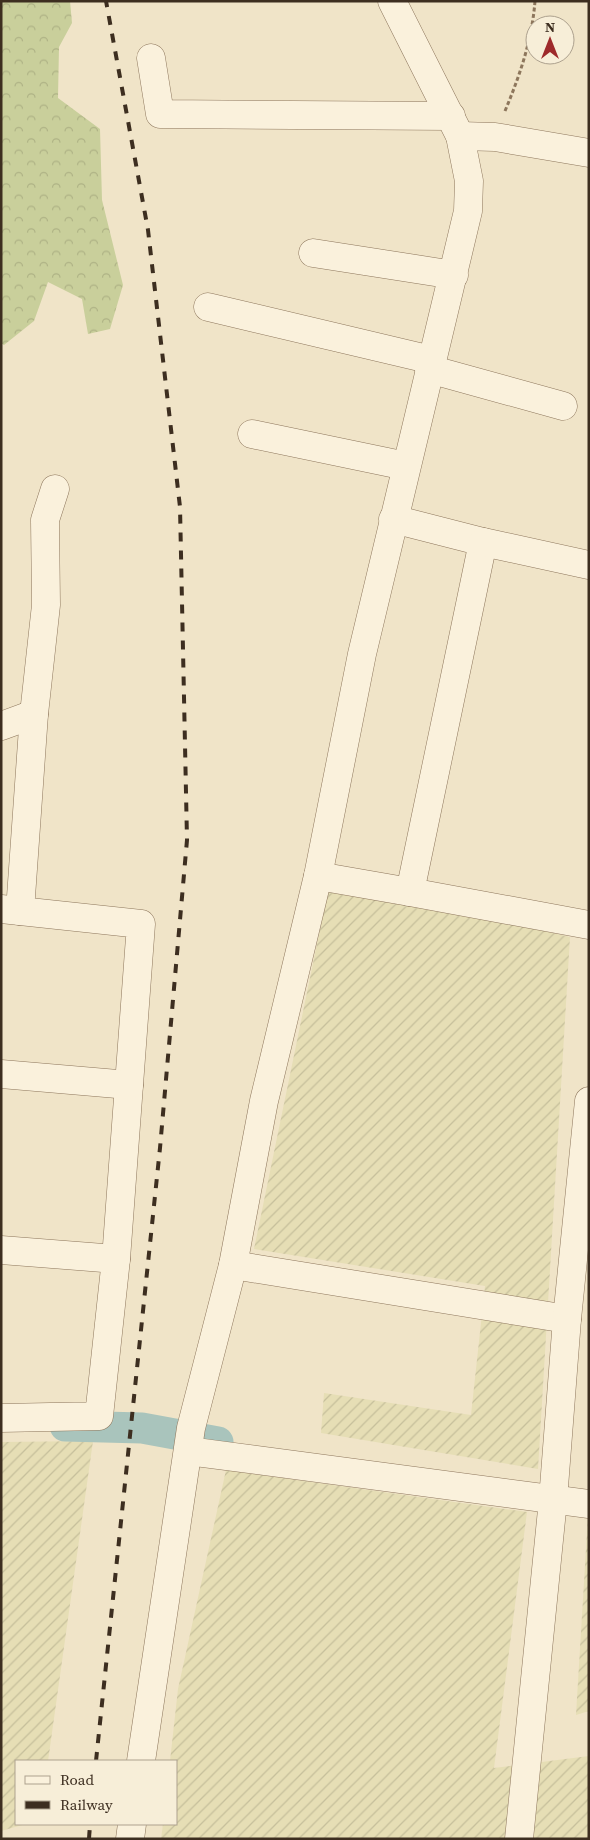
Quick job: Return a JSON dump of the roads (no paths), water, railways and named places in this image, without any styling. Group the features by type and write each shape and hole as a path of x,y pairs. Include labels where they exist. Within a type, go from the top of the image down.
{"street":[{"path":"141,1760 189,1440 234,1265 264,1101 318,876 362,654 468,211 469,181 456,126 392,1"},
{"path":"152,58 160,114 456,126 495,137 589,153"},
{"path":"314,253 454,275"},
{"path":"208,307 430,364 563,406"},
{"path":"252,434 406,466"},
{"path":"1,1418 99,1416 116,1259 141,924 11,910 46,605 45,520 55,489"},
{"path":"393,519 483,542 589,564"},
{"path":"410,892 483,542"},
{"path":"1,726 34,714"},
{"path":"318,876 589,925"},
{"path":"1,1074 129,1085"},
{"path":"519,1839 554,1500 554,1473 567,1319 589,1102"},
{"path":"1,1250 116,1259"},
{"path":"234,1265 567,1319"},
{"path":"189,1440 554,1500 589,1504"},
{"path":"130,1839 132,1825"}],"waterway":[{"path":"65,1426 142,1428 218,1442"}],"railway":[{"path":"96,1760 160,1148 187,840 180,507 148,230 106,1"},
{"path":"89,1839 90,1825"}]}
